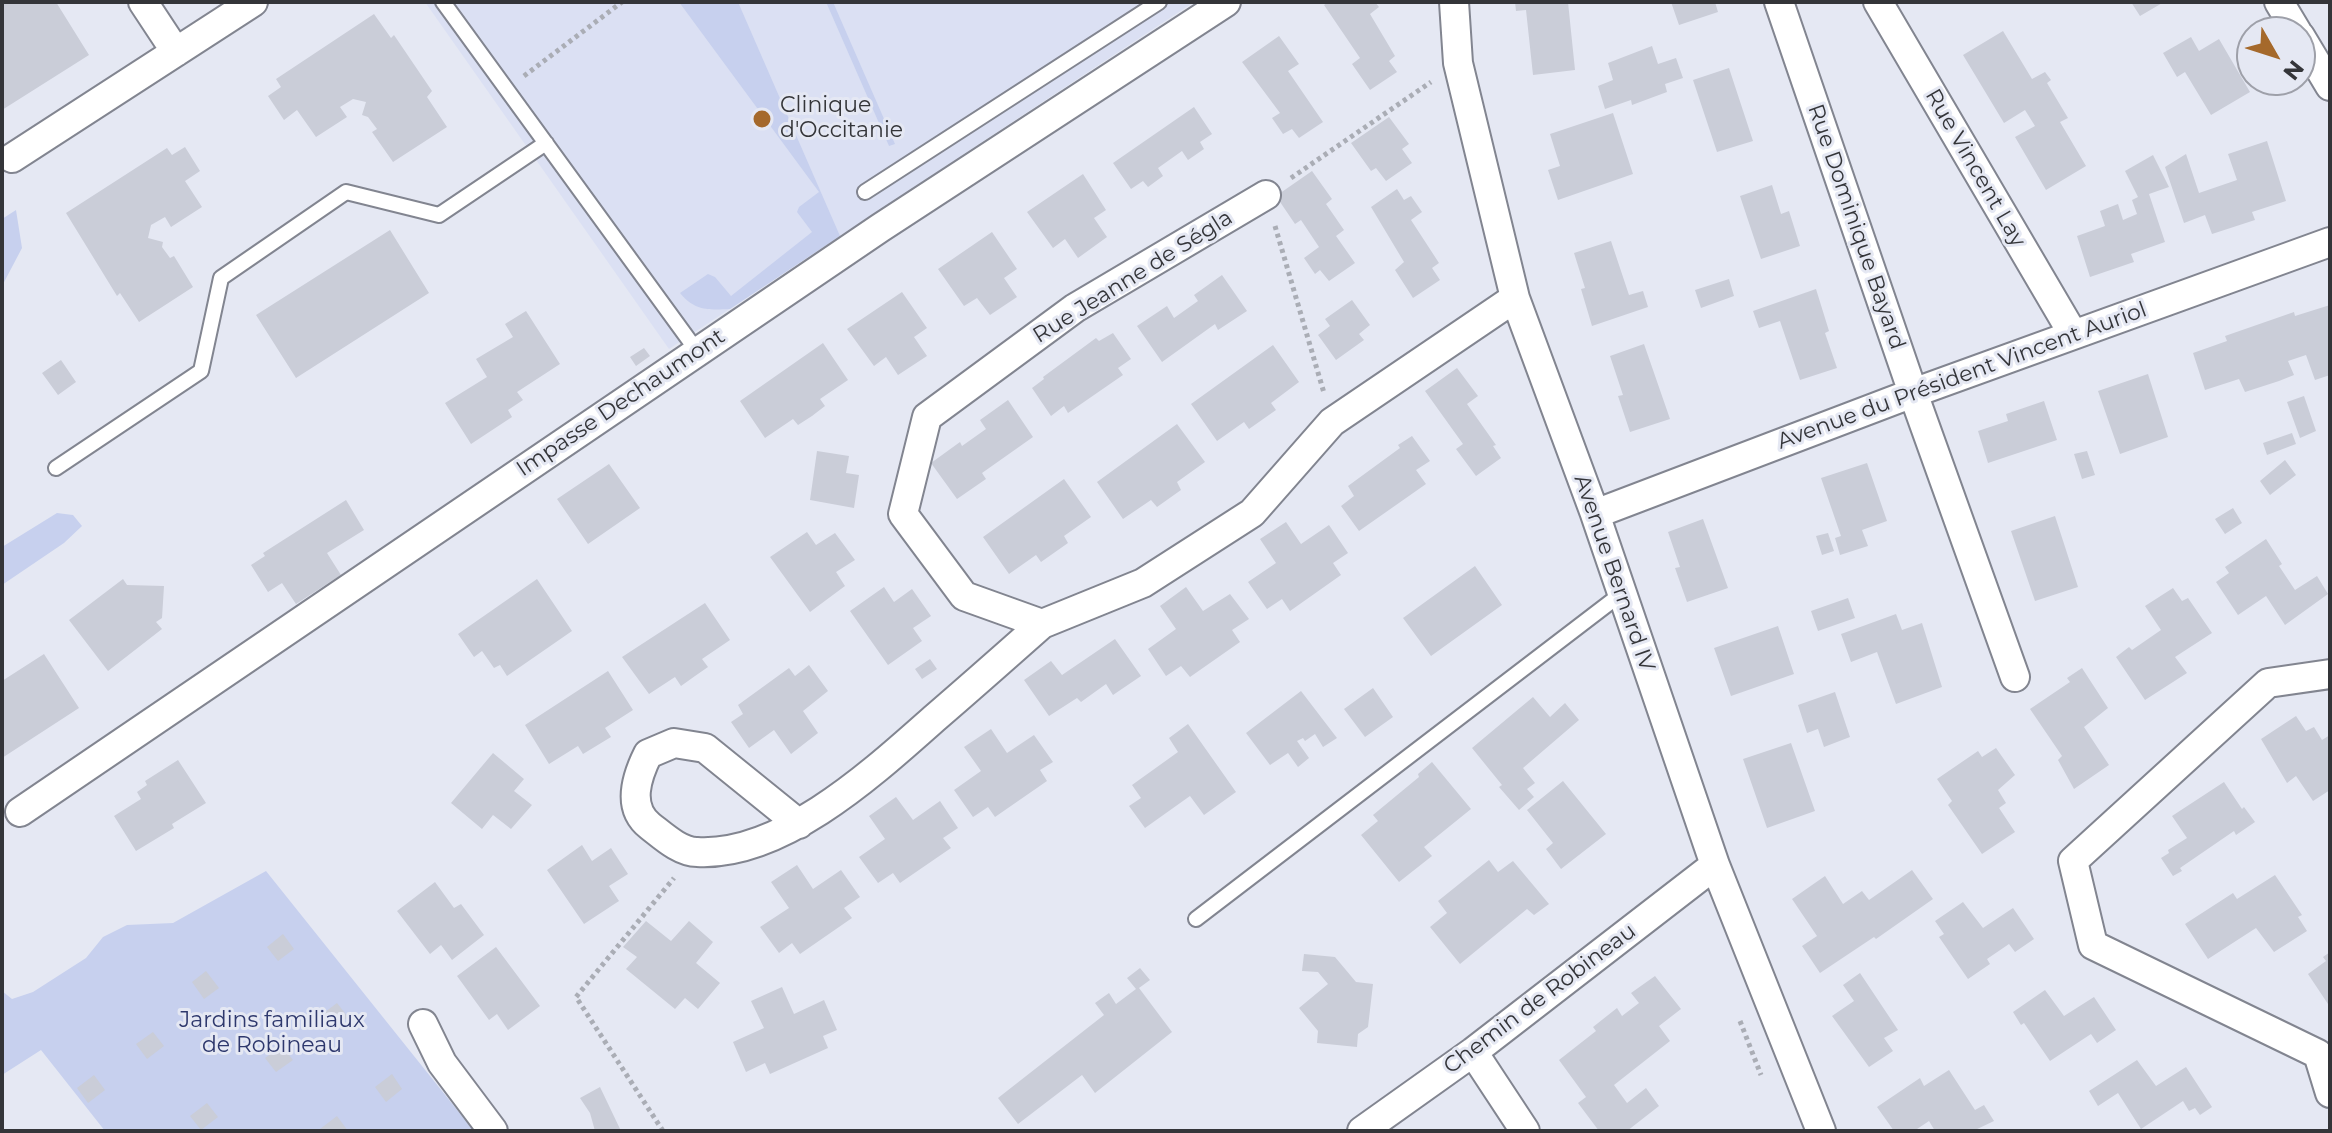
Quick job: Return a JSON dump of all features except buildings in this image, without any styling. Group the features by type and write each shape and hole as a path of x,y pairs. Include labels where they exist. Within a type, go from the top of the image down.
{"street":[{"path":"143,2 176,52"},
{"path":"12,158 253,2"},
{"name":"Impasse Dechaumont","path":"20,812 697,351 1226,2"},
{"name":"Avenue Bernard IV","path":"1454,2 1458,63 1515,298 1595,514 1715,865 1821,1131"},
{"name":"Rue Dominique Bayard","path":"1779,2 1913,393 2015,677"},
{"name":"Rue Vincent Lay","path":"1878,2 2073,334"},
{"path":"2316,63 2330,86"},
{"name":"Rue Jeanne de Ségla","path":"1042,624 964,596 903,514 927,417 1075,308 1266,195"},
{"name":"Avenue du Président Vincent Auriol","path":"1595,514 1913,393 2330,242"},
{"path":"799,824 705,748 674,743 648,754 636,779 635,803 645,822 669,841 695,853 738,848 799,824 863,782 1042,624 1143,583 1252,513 1332,422 1515,298"},
{"path":"2330,674 2268,683 2073,861 2093,945 2318,1054 2330,1093"},
{"name":"Chemin de Robineau","path":"1362,1131 1473,1052 1715,865"},
{"path":"423,1024 442,1063 493,1131"},
{"path":"1473,1052 1525,1131"}],"lane":[{"path":"443,2 697,351"},
{"path":"865,192 1159,2"},
{"path":"56,468 201,371 221,278 346,192 439,215 546,143"},
{"path":"1196,919 1621,594"}],"path":[{"path":"523,77 622,2"},
{"path":"1332,422 1266,195 1458,63"},
{"path":"663,1131 576,997 695,853"}],"shaded area":[{"name":"Clinique d'Occitanie","path":"425,2 1194,2 669,349"}],"green space":[{"path":"679,2 738,2 840,236 730,309 702,308 680,293 708,274 715,277 731,296 812,232 797,212 819,192"},
{"path":"826,2 833,2 895,144 889,146"},
{"path":"16,210 22,248 2,286 2,219"},
{"path":"57,513 73,515 82,526 64,543 2,585 2,547"},
{"name":"Jardins familiaux de Robineau","path":"266,871 474,1131 105,1131 41,1050 2,1075 2,991 12,999 33,992 86,958 103,937 127,925 173,923"}],"place":[{"name":"Clinique d'Occitanie","path":"762,119"}]}
